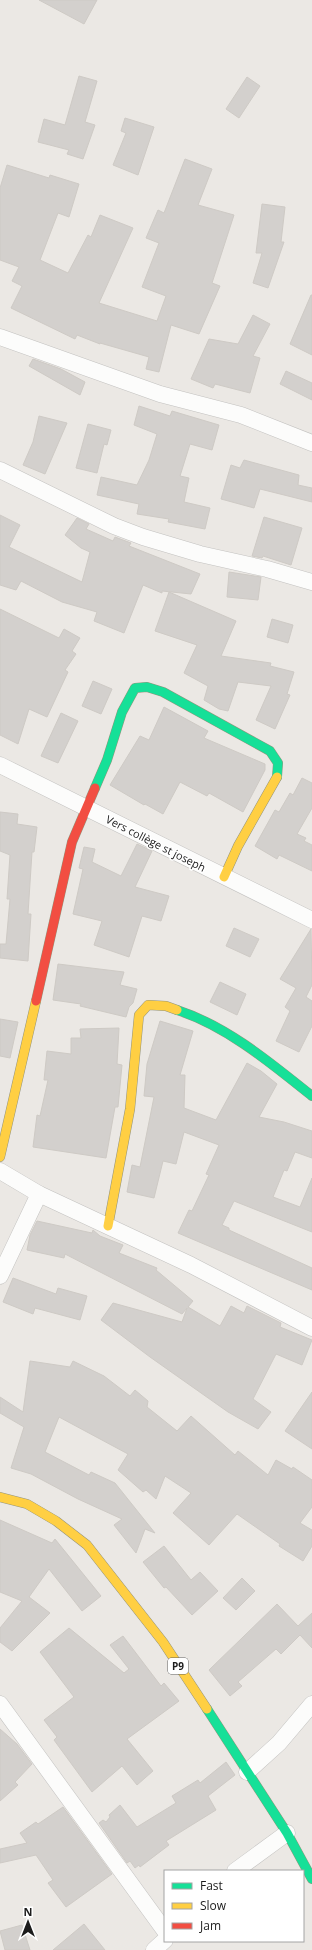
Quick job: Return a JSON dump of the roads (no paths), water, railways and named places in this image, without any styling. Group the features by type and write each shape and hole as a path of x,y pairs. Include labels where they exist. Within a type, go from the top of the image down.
{"street":[{"path":"0,337 160,394 241,415 312,442"},
{"path":"0,470 114,526 143,538 200,554 267,569 312,582"},
{"path":"0,1157 72,842 106,760 122,712 135,688 147,687 162,692 264,748 277,758 279,766 278,777 238,846 224,877"},
{"name":"Vers collège st joseph","path":"0,765 312,920"},
{"path":"108,1226 130,1109 139,1016 148,1005 166,1006 194,1016 210,1024 262,1056 312,1096"},
{"path":"0,1171 39,1194 191,1265 312,1328"},
{"path":"0,1276 39,1194"},
{"name":"P9","path":"0,1497 27,1504 56,1521 87,1545 163,1642 287,1833 312,1879"},
{"path":"0,1704 164,1930"},
{"path":"247,1772 279,1743 312,1704"},
{"path":"236,1870 287,1833"},
{"path":"154,1950 164,1941"}]}
